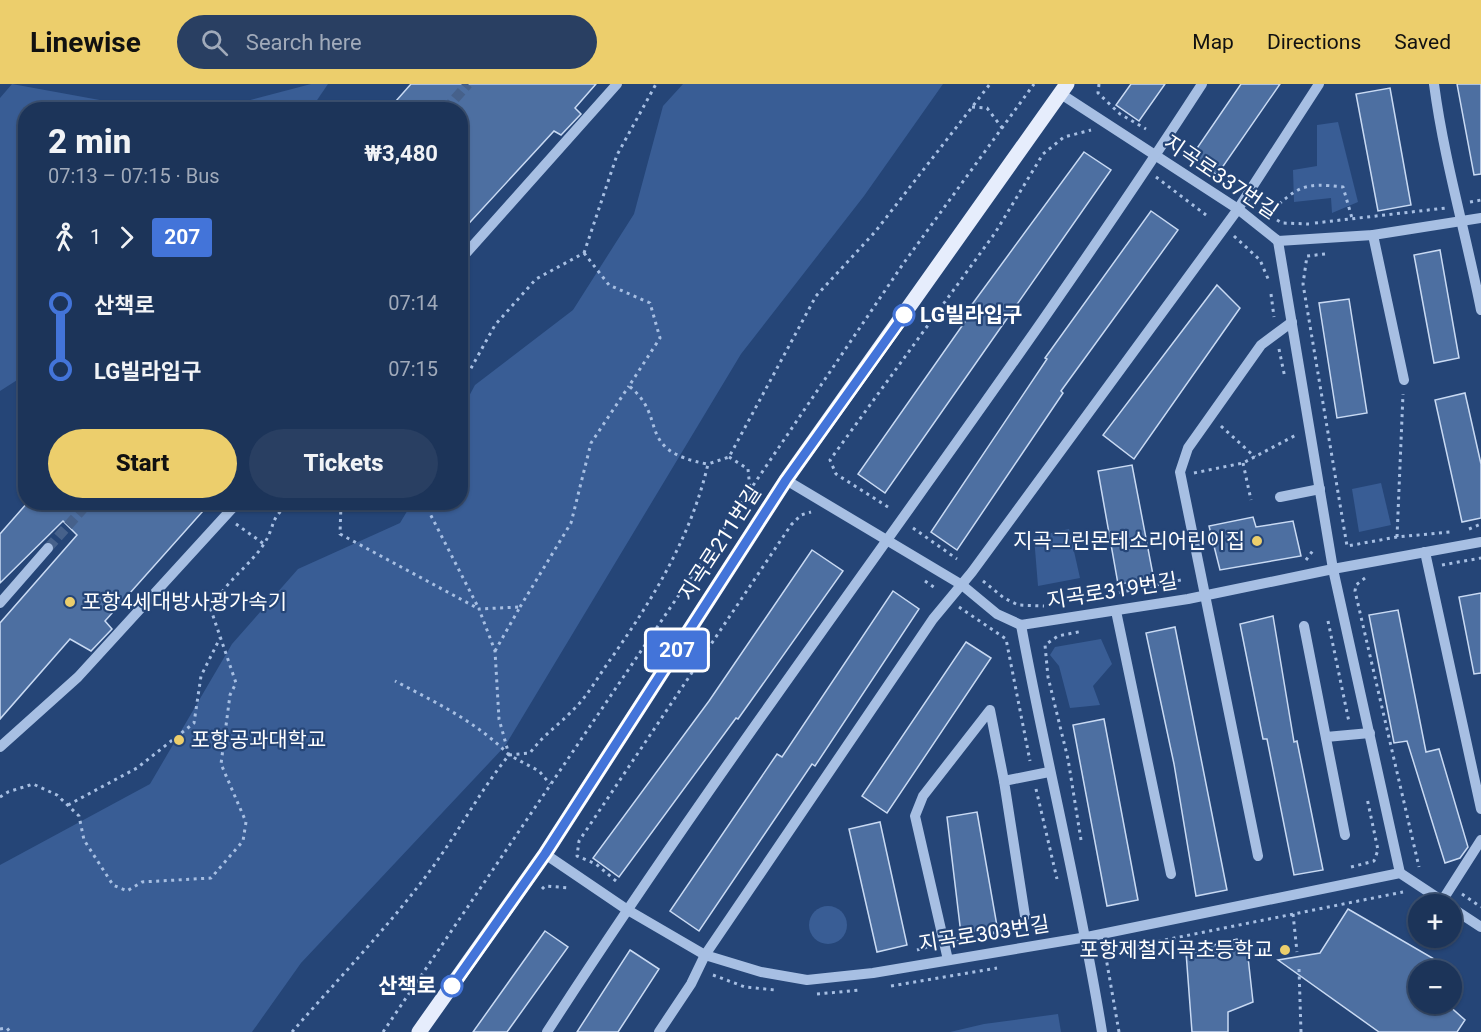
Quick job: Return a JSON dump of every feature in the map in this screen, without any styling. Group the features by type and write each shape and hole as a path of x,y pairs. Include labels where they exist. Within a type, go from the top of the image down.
{"main road":[{"name":"지곡로211번길","path":"419,1032 545,854 786,480 1064,89"}],"street":[{"path":"468,251 617,84"},
{"path":"547,1032 626,909 888,539 1155,156 1202,84"},
{"path":"659,1032 691,984 705,955 933,619 962,585 1238,209 1319,84"},
{"path":"1434,84 1441,140 1463,222 1481,310"},
{"name":"지곡로337번길","path":"1064,89 1155,156 1238,209 1278,241 1373,235 1481,218"},
{"path":"1373,235 1404,380"},
{"path":"1278,241 1333,569 1400,873 1431,894"},
{"path":"1258,856 1207,596 1180,475 1188,448 1261,345 1292,322"},
{"name":"지곡로319번길","path":"786,480 888,539 962,585 997,614 1021,625 1207,596 1333,569 1481,542"},
{"path":"1280,496 1320,489"},
{"path":"0,747 78,677 231,510"},
{"path":"0,603 48,548"},
{"path":"1425,552 1481,809"},
{"path":"1116,610 1171,874"},
{"path":"1021,625 1049,772 1087,937 1102,1032"},
{"path":"1304,626 1345,835"},
{"path":"948,960 915,816 923,796 990,710 1004,780 1025,916"},
{"path":"1326,737 1370,733"},
{"path":"1004,780 1049,772"},
{"path":"1449,894 1481,840"},
{"name":"지곡로303번길","path":"545,854 626,909 705,955 760,972 807,980 873,973 1087,937 1400,873"},
{"path":"1462,915 1481,927"}],"path":[{"path":"468,374 495,325 536,279 584,253 617,156 656,84"},
{"path":"629,386 643,397 662,446 685,460 708,464 729,457 816,296 875,232 990,84"},
{"path":"383,1032 903,264 1034,84"},
{"path":"1099,84 1098,93 1120,114 1146,129"},
{"path":"972,107 987,108 1003,129"},
{"path":"888,507 836,474 830,460 995,233 1043,154 1064,137 1092,130 1100,136"},
{"path":"1156,177 1206,214"},
{"path":"1268,214 1307,184 1329,185 1343,187 1352,219"},
{"path":"1465,203 1481,200"},
{"path":"1260,207 1282,223 1352,219 1448,207"},
{"path":"1234,236 1263,267 1269,278 1275,318"},
{"path":"495,651 572,523 591,443 660,338 650,303 609,285 584,253"},
{"path":"1330,253 1307,256 1304,284 1347,546 1397,537 1452,532"},
{"path":"1397,537 1404,380"},
{"path":"1211,416 1255,457"},
{"path":"1180,475 1244,463 1297,434"},
{"path":"729,457 748,469 750,490"},
{"path":"1244,463 1251,500"},
{"path":"292,1032 430,870 459,830 482,789 509,755 530,753 543,736 576,708 640,617 680,546 701,494 708,464"},
{"path":"0,797 33,784 57,795 79,816 84,840 113,885 127,891 142,882 211,878 243,841 246,822 221,764 230,695 236,683 211,610 218,595 264,544 277,513 281,510"},
{"path":"342,510 340,534 479,609 520,607"},
{"path":"428,510 479,609 495,651 499,719 509,755"},
{"path":"616,881 596,864 577,856 579,841 791,525 801,516 814,511"},
{"path":"225,516 264,544"},
{"path":"1463,531 1481,524"},
{"path":"912,527 957,559"},
{"path":"1440,566 1481,558"},
{"path":"1364,578 1356,585 1355,591 1416,852 1416,865 1422,869"},
{"path":"981,579 1004,598 1018,605 1050,607"},
{"path":"1094,598 1181,580"},
{"path":"959,607 1006,639 1030,761"},
{"path":"1068,759 1048,677 1045,645 1058,636 1090,630"},
{"path":"68,805 137,768 194,723 201,676 220,638"},
{"path":"394,681 449,710 493,738 509,755 539,771 550,783"},
{"path":"1036,789 1058,881"},
{"path":"539,892 545,886 578,888"},
{"path":"1119,1032 1105,952 1401,891 1408,894"},
{"path":"1458,892 1481,907"},
{"path":"1293,914 1297,952"},
{"path":"955,940 1026,927 1025,916"},
{"path":"912,951 934,945"},
{"path":"1299,969 1301,1032"},
{"path":"0,1029 7,1028 10,1032"}],"shaded area":[{"path":"12,84 111,102 18,102 18,379 0,391 0,98"},
{"path":"311,84 328,84 316,102 243,102"},
{"path":"683,84 943,84 864,196 741,354 505,746 301,963 252,1032 0,1032 0,865 150,784 232,644 298,569 400,523 408,510 468,510 468,398 475,385 573,310 634,214 663,106"},
{"path":"1338,122 1358,202 1332,213 1331,198 1294,202 1293,170 1317,166 1317,125"},
{"path":"1381,483 1391,525 1359,532 1352,489"},
{"path":"1069,529 1080,578 1038,586 1034,537"},
{"path":"1101,639 1112,664 1093,686 1100,705 1070,708 1059,666 1050,655 1055,647"},
{"path":"828,906 835,907 841,912 846,918 846,932 841,938 835,943 828,944 821,943 815,938 810,932 809,925 810,918 815,912 821,907"},
{"path":"1058,1014 1061,1032 950,1032 984,1024"}],"building":[{"path":"411,84 596,84 575,108 581,114 561,135 554,131 468,224 468,102 395,102"},
{"path":"1131,84 1165,84 1139,121 1116,105"},
{"path":"1241,84 1280,84 1217,175 1191,157"},
{"path":"1457,84 1481,84 1481,174 1474,175"},
{"path":"1390,88 1411,205 1378,211 1356,94"},
{"path":"1084,152 1111,170 885,493 858,474 969,316 965,314"},
{"path":"1151,211 1178,230 1061,391 1063,393 957,550 931,532 1047,359 1045,358"},
{"path":"1440,250 1459,358 1434,363 1414,255"},
{"path":"1217,285 1240,308 1134,459 1103,435"},
{"path":"1349,299 1367,413 1337,418 1319,303"},
{"path":"1465,393 1481,464 1481,518 1462,522 1435,400"},
{"path":"1132,465 1154,580 1118,584 1098,471"},
{"name":"포항4세대방사광가속기","path":"21,510 204,510 105,621 112,629 91,651 70,639 0,719 0,623 77,535 63,521 0,583 0,534"},
{"name":"지곡그린몬테소리어린이집","path":"1253,517 1256,527 1293,521 1301,556 1220,570 1209,526"},
{"path":"812,550 843,571 738,719 736,718 619,877 593,858 709,701"},
{"path":"893,591 919,609 815,766 812,764 699,931 670,911 777,754 782,757"},
{"path":"1481,593 1481,673 1474,674 1459,597"},
{"path":"1398,610 1426,752 1439,749 1468,847 1460,858 1445,863 1407,741 1394,743 1369,615"},
{"path":"1273,616 1294,742 1297,741 1323,870 1294,875 1267,739 1263,739 1240,624"},
{"path":"1175,627 1227,890 1196,896 1174,764 1146,633"},
{"path":"966,642 991,658 887,813 862,796"},
{"path":"1104,719 1138,900 1107,906 1073,725"},
{"path":"977,812 997,926 961,934 947,817"},
{"path":"880,822 907,945 877,952 849,829"},
{"name":"포항제철지곡초등학교","path":"1348,909 1408,944 1408,948 1415,948 1436,960 1408,960 1408,1014 1458,1014 1465,1020 1457,1032 1379,1032 1278,960 1320,953"},
{"path":"545,931 568,947 507,1032 473,1032"},
{"name":"포항제철지곡초등학교","path":"1237,939 1247,948 1253,1002 1228,1012 1228,1032 1192,1032 1186,952"},
{"path":"630,950 659,969 618,1032 577,1032"}],"tunnel":[{"path":"452,102 468,84"},
{"path":"48,548 82,510"}],"bus line":[{"name":"207","path":"452,986 545,854 786,480 904,315"}],"place":[{"name":"LG빌라입구","path":"904,315"},
{"name":"지곡그린몬테소리어린이집","path":"1257,541"},
{"name":"포항4세대방사광가속기","path":"70,602"},
{"name":"포항공과대학교","path":"179,740"},
{"name":"포항제철지곡초등학교","path":"1285,950"},
{"name":"산책로","path":"452,986"}]}
